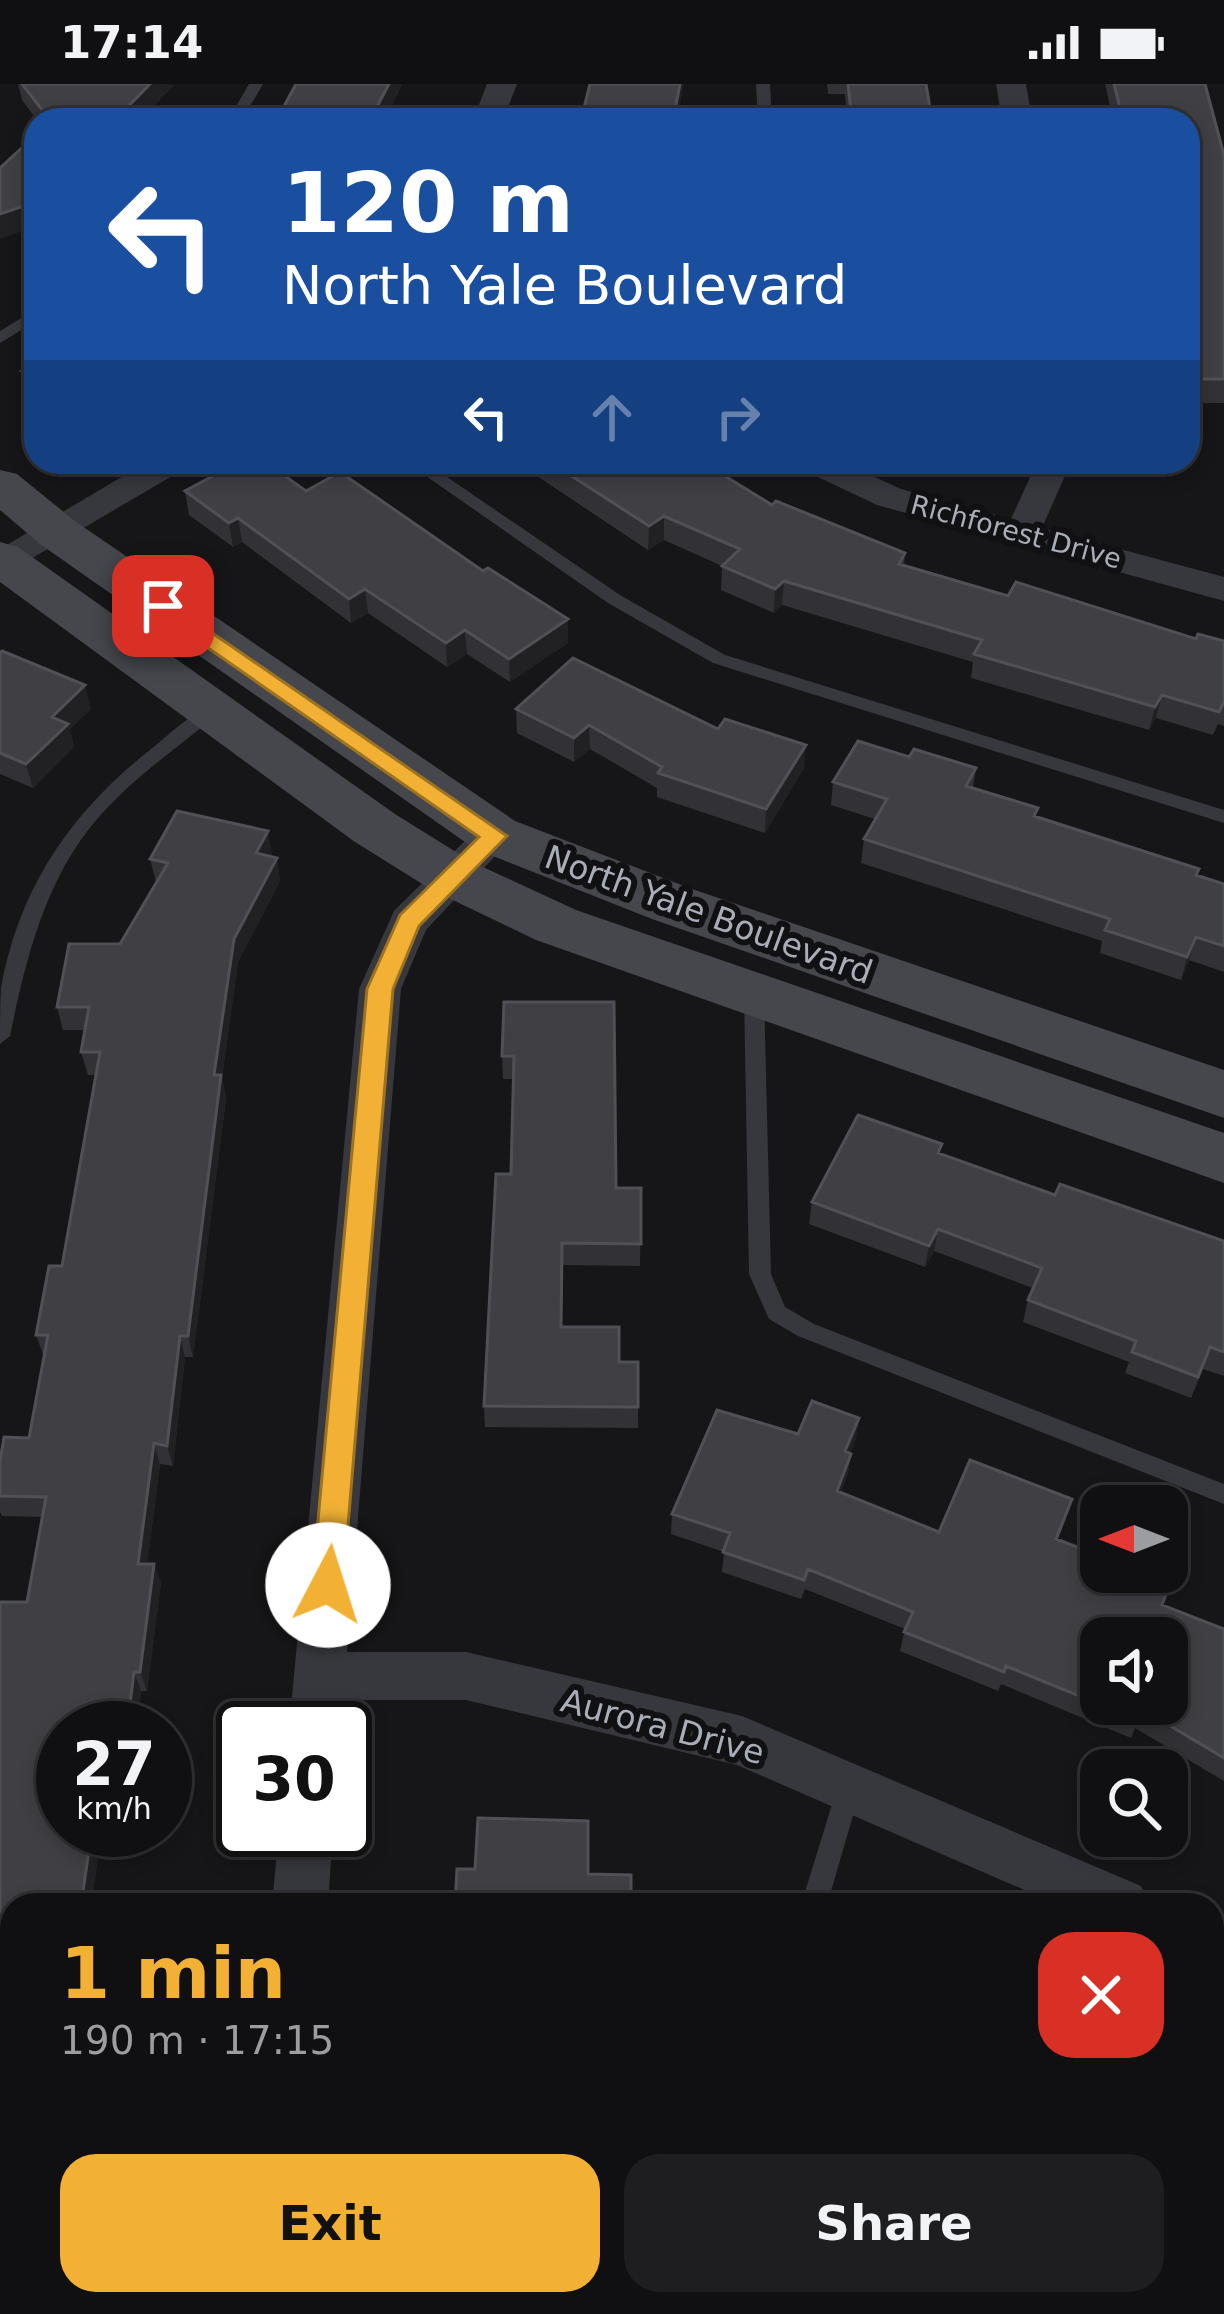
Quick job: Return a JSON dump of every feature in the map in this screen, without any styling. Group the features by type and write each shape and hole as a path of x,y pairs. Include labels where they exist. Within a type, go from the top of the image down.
{"street":[{"path":"2,562 153,474"},
{"name":"Richforest Drive","path":"840,474 889,496 1224,589"},
{"path":"1022,533 1049,474"},
{"name":"North Yale Boulevard","path":"0,485 58,533 495,836 672,904 1224,1094"},
{"name":"North Yale Boulevard","path":"2,562 375,828 452,876 556,925 1224,1158"},
{"path":"318,1701 380,989 409,922 495,836"},
{"name":"Aurora Drive","path":"324,1701 466,1676 742,1741 1094,1893"},
{"path":"301,1893 304,1857"}],"lane":[{"path":"432,474 614,598 719,659 1224,817"},
{"path":"0,1036 15,961 51,871 101,802 212,711"},
{"path":"754,994 760,1274 777,1313 806,1330 1224,1494"},
{"path":"818,1893 849,1787"}],"building":[{"path":"22,84 150,84 127,108 41,108"},
{"path":"296,84 389,84 376,108 283,108"},
{"path":"590,84 680,84 675,108 584,108"},
{"path":"848,84 926,84 930,108 851,108"},
{"path":"1114,84 1205,84 1224,155 1224,379 1200,379 1200,108 1120,108"},
{"path":"24,146 24,206 0,214 0,168"},
{"path":"217,474 282,474 306,491 343,474 483,571 488,568 568,619 509,659 465,630 446,643 365,589 349,599 238,518 229,523 185,491"},
{"path":"569,474 722,474 772,505 776,501 905,553 899,564 1008,596 1016,582 1196,639 1198,634 1224,641 1224,702 1219,712 1162,695 1155,707 974,654 982,640 784,581 775,589 722,566 740,549 664,516 649,526"},
{"path":"2,651 85,685 52,717 68,724 26,764 0,753"},
{"path":"573,658 718,729 725,719 806,745 766,809 658,773 662,767 589,725 574,738 516,709"},
{"path":"858,741 909,757 914,749 976,768 966,786 1038,808 1034,816 1199,869 1196,875 1224,884 1224,946 1196,937 1187,957 1105,930 1110,919 864,839 887,799 833,782"},
{"path":"177,811 268,831 256,853 277,858 234,939 214,1075 221,1075 188,1336 180,1336 167,1446 154,1443 138,1564 154,1564 140,1672 134,1672 130,1701 36,1701 36,1857 88,1857 83,1893 0,1893 0,1602 27,1602 46,1497 0,1496 0,1461 4,1437 29,1438 48,1335 36,1335 49,1266 62,1266 100,1052 81,1052 89,1007 57,1007 69,944 120,944 168,863 150,859"},
{"path":"504,1002 614,1002 616,1188 641,1188 641,1244 562,1243 561,1327 619,1327 619,1362 638,1362 638,1407 484,1406 496,1174 511,1174 514,1056 502,1056"},
{"path":"858,1115 942,1144 938,1153 1055,1195 1060,1184 1224,1241 1224,1352 1210,1347 1198,1377 1132,1352 1136,1341 1028,1300 1042,1268 938,1229 929,1246 812,1202"},
{"path":"812,1401 859,1418 845,1451 851,1454 837,1491 939,1532 970,1460 1072,1499 1056,1539 1080,1548 1080,1593 1167,1593 1162,1605 1224,1629 1224,1758 1169,1725 1188,1725 1188,1617 1080,1617 1080,1696 904,1632 913,1612 808,1569 804,1580 723,1552 730,1533 672,1514 717,1410 798,1434"},
{"path":"478,1818 588,1821 588,1874 631,1875 631,1893 456,1893 457,1869 475,1869"}],"route":[{"path":"163,606 495,836 409,922 380,989 328,1585"}]}
